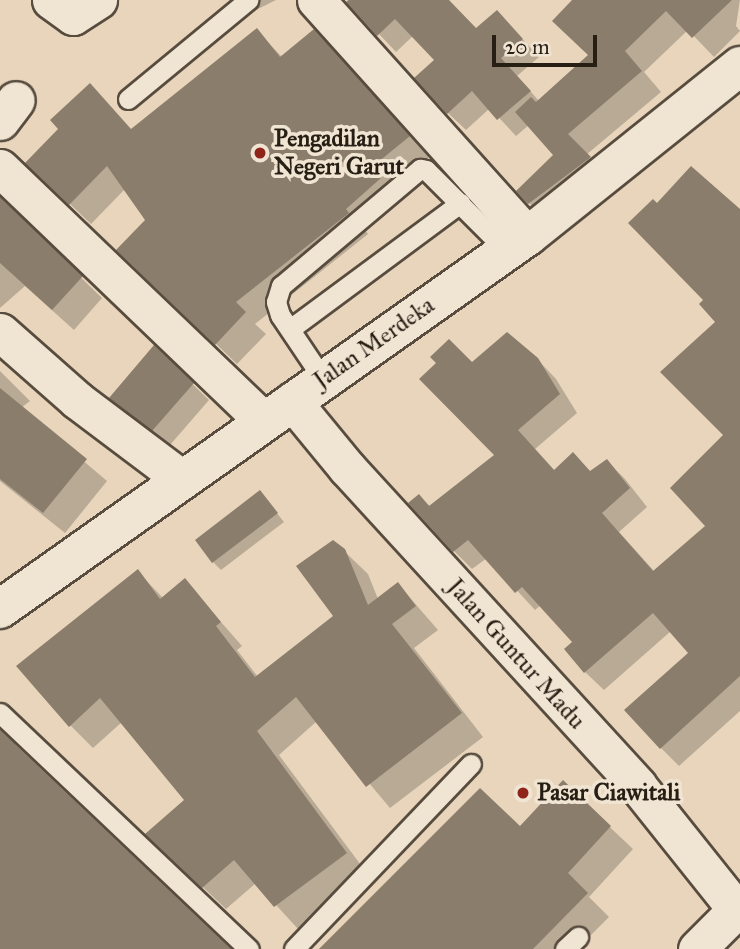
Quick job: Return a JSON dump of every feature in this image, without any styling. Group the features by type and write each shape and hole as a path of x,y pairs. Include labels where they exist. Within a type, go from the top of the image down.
{"street":[{"path":"51,0 59,10 74,16 98,0"},
{"path":"316,0 518,243"},
{"name":"Jalan Merdeka","path":"0,609 518,243 737,75"},
{"name":"Jalan Guntur Madu","path":"0,168 356,478 637,785 738,910"},
{"path":"0,332 77,400 182,479"},
{"path":"697,949 738,910"}],"lane":[{"path":"128,99 248,0"},
{"path":"323,379 290,329 276,302 281,286 420,169 426,170 460,203 518,243"},
{"path":"290,329 460,203"},
{"path":"0,713 249,949"},
{"path":"295,949 471,764"}],"building":[{"path":"449,0 476,28 497,10 523,39 501,58 531,91 497,120 472,91 447,114 414,78 434,60 395,19 377,36 346,2"},
{"path":"572,0 732,0 692,38 666,11 625,51 642,71 568,134 591,157 528,204 516,191 553,155 515,112 531,97 536,102 588,55 552,21"},
{"path":"257,28 280,57 314,29 410,136 372,167 381,178 346,209 349,213 236,302 246,312 215,345 116,250 145,220 107,166 69,205 25,163 58,129 50,120 90,83 131,129"},
{"path":"691,166 740,209 740,676 660,749 624,710 688,653 653,613 584,673 564,649 572,642 522,587 515,593 468,540 453,552 408,503 419,494 429,506 494,455 419,379 436,363 430,357 449,339 472,362 507,332 538,358 560,394 518,430 554,470 573,452 590,471 607,459 630,488 602,513 653,571 705,526 670,488 723,435 660,372 715,322 699,304 703,300 628,223 653,199 657,203"},
{"path":"0,197 83,276 52,310 0,263"},
{"path":"154,345 194,383 152,431 109,398"},
{"path":"0,388 87,459 43,513 0,479"},
{"path":"260,490 278,513 212,563 195,540"},
{"path":"333,540 345,549 368,605 398,582 416,606 392,624 462,713 366,787 296,697 257,731 347,853 274,907 234,860 202,888 145,834 184,800 100,698 69,727 16,666 138,569 160,599 185,578 221,622 216,626 255,677 333,616 296,566"},
{"path":"0,730 231,949 0,949"},
{"name":"Pasar Ciawitali","path":"563,780 611,826 568,873 588,893 533,949 319,949 480,788 520,826"}],"place":[{"name":"Pengadilan Negeri Garut","path":"260,153"},
{"name":"Pasar Ciawitali","path":"523,793"}]}
